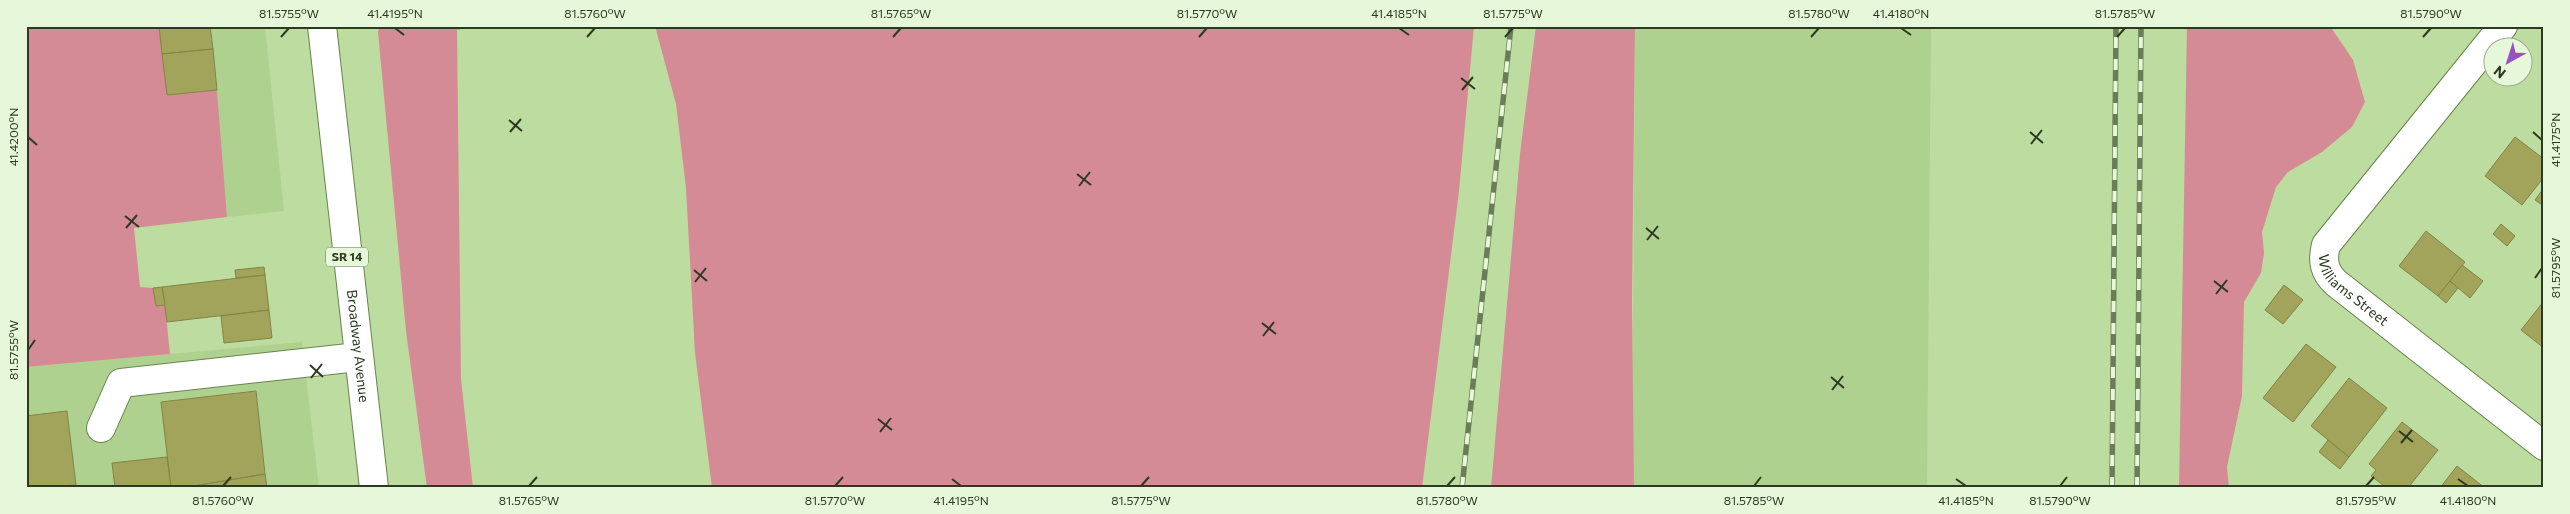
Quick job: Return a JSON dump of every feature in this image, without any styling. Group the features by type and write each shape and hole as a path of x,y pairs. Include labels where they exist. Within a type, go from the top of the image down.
{"street":[{"name":"Broadway Avenue","path":"322,26 374,488"},
{"name":"Williams Street","path":"2503,26 2326,245 2324,266 2329,276 2336,283 2544,446"},
{"path":"101,428 121,383 358,357"}],"shaded area":[{"path":"26,26 159,26 167,95 217,90 227,217 134,228 140,287 153,288 156,306 165,305 170,354 26,367"},
{"path":"159,26 265,26 284,211 227,217 217,90 167,95"},
{"path":"380,26 478,26 457,30 461,379 473,488 427,488 406,331 378,32"},
{"path":"655,26 1474,26 1459,191 1422,488 712,488 695,353 686,188 676,104"},
{"path":"1536,26 1635,26 1632,299 1634,488 1491,488 1520,154"},
{"path":"1635,26 1931,26 1927,488 1632,488"},
{"path":"2187,26 2330,26 2353,60 2365,102 2352,127 2322,152 2288,172 2276,187 2262,232 2264,253 2261,273 2244,302 2242,396 2227,467 2229,488 2179,488"},
{"path":"302,342 319,488 26,488 26,367"}],"building":[{"path":"159,26 210,26 213,49 162,54"},
{"path":"213,49 217,90 167,95 162,54"},
{"path":"2515,137 2544,159 2544,177 2522,205 2485,176"},
{"path":"2544,189 2544,206 2535,200"},
{"path":"2501,224 2515,236 2507,246 2493,234"},
{"path":"2426,231 2465,262 2438,296 2399,266"},
{"path":"2462,265 2483,281 2470,298 2450,281"},
{"path":"264,267 265,275 236,278 235,270"},
{"path":"265,275 269,310 167,322 162,287"},
{"path":"2450,281 2458,288 2446,303 2438,296"},
{"path":"2284,285 2303,300 2283,324 2265,310"},
{"path":"162,287 165,305 156,306 153,288"},
{"path":"2544,301 2544,348 2521,330"},
{"path":"269,310 272,338 224,343 221,316"},
{"path":"2306,344 2336,367 2293,422 2263,398"},
{"path":"2349,378 2387,408 2349,457 2311,426"},
{"path":"256,391 265,474 171,488 161,402"},
{"path":"67,411 76,485 27,488 26,416"},
{"path":"2402,422 2438,450 2408,488 2387,488 2371,476 2376,470 2369,464"},
{"path":"2328,440 2349,457 2340,469 2319,452"},
{"path":"167,457 171,488 115,488 112,463"},
{"path":"2457,466 2485,488 2440,488"},
{"path":"265,474 267,488 194,488 194,486"}],"railway":[{"path":"1462,488 1511,26"},
{"path":"2112,488 2116,26"},
{"path":"2137,488 2141,26"}]}
